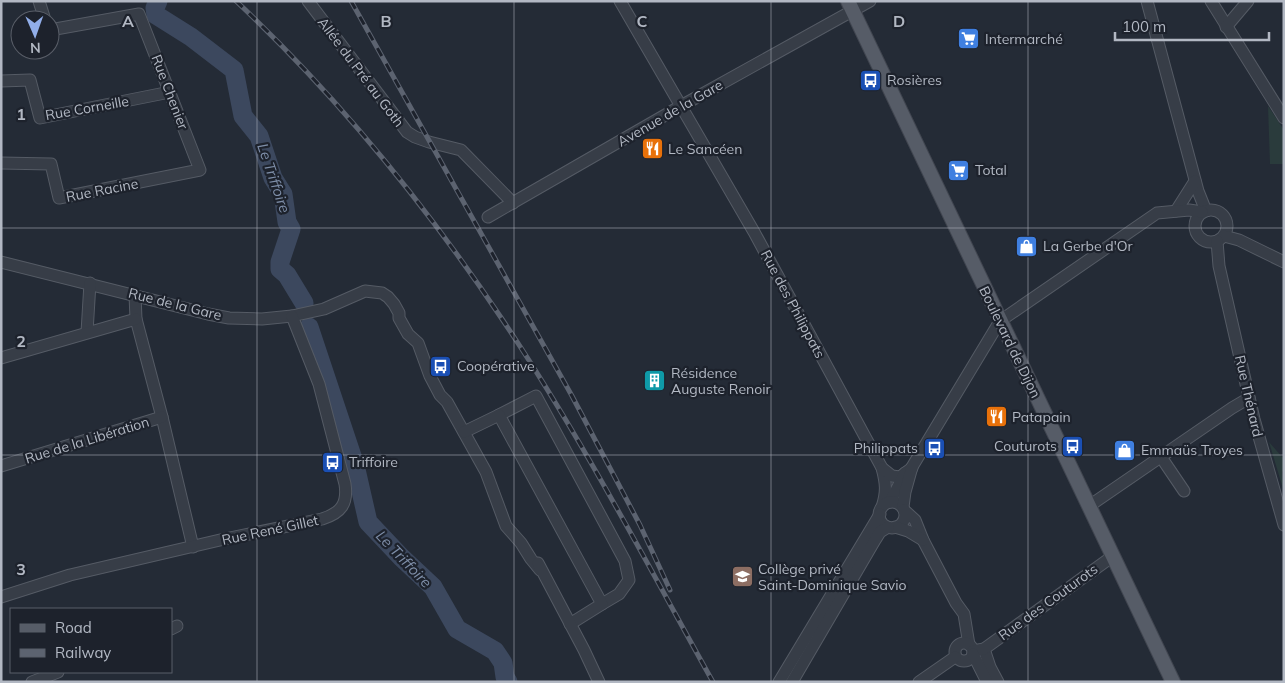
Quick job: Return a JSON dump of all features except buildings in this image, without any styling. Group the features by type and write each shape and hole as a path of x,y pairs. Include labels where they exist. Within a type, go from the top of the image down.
{"main road":[{"name":"Boulevard de Dijon","path":"851,6 1173,682"}],"street":[{"name":"Allée du Pré au Goth","path":"308,1 403,128 415,138 461,150 513,203"},
{"name":"Rue des Philippats","path":"620,1 754,232 882,468 886,481 884,508"},
{"name":"Avenue de la Gare","path":"488,218 851,6 870,1"},
{"path":"1147,1 1204,212"},
{"path":"1211,1 1226,27 1280,105 1284,118"},
{"path":"1226,27 1248,1"},
{"name":"Rue Chenier","path":"60,28 140,14 200,170"},
{"name":"Rue Corneille","path":"1,81 30,80 40,118 170,92"},
{"name":"Rue Racine","path":"1,163 51,164 59,198 200,170"},
{"path":"1171,211 1195,181"},
{"path":"779,682 1000,321 1157,213 1214,210 1225,218 1227,224 1239,240"},
{"path":"1171,211 1195,224"},
{"path":"1204,212 1197,217 1195,224 1196,232 1200,238 1239,240 1284,262"},
{"path":"1216,240 1227,224"},
{"name":"Rue Thénard","path":"1216,240 1218,262 1250,398 1284,525"},
{"path":"1218,262 1222,251 1239,240"},
{"name":"Rue de la Gare","path":"1,262 229,318 262,319 292,316 324,309 365,291 376,292 388,297 399,313 399,318 404,326 418,343 425,366 440,396 447,402 464,432"},
{"path":"87,332 90,283"},
{"name":"Rue de la Libération","path":"1,466 162,417 136,319 136,295"},
{"name":"Rue René Gillet","path":"1,597 70,575 322,519 335,514 345,500 345,484 319,384 292,316"},
{"path":"1,358 136,319"},
{"path":"570,624 619,594 626,587 629,580 627,567 536,396 464,432 486,472 493,477 512,522 535,555 540,570 599,682"},
{"path":"1089,506 1232,408 1250,398"},
{"path":"499,415 602,604"},
{"path":"162,417 193,547"},
{"path":"1160,457 1184,491"},
{"path":"882,468 892,476 900,477 909,470"},
{"path":"792,682 878,535 904,521 905,492 909,470"},
{"path":"884,508 897,503 915,520 923,540 956,603 960,628 987,682"},
{"path":"884,508 881,522 908,531 923,540"},
{"name":"Rue des Couturots","path":"919,682 959,659 967,661 971,649 1113,556"},
{"path":"983,682 972,667 959,659 954,650 971,649 990,667 998,682"},
{"path":"32,682 55,673"}],"shaded area":[{"path":"1268,106 1284,130 1284,164 1270,164"},
{"path":"1269,442 1284,459 1284,470 1282,472 1284,492"}],"waterway":[{"name":"Le Triffoire","path":"158,1 155,8 156,15 191,37 234,70 243,116 259,136 273,178 283,194 287,222 291,229 280,262 280,269 287,275 304,303"},
{"name":"Le Triffoire","path":"309,327 355,465 368,522 433,587 457,629 495,651 503,663 505,677 508,682"}],"railway":[{"path":"236,1 309,75 378,152 473,276 531,363 585,453 713,682"},
{"path":"351,1 572,396 640,525 670,590"}],"place":[{"name":"Intermarché","path":"969,39"},
{"name":"Rosières","path":"871,80"},
{"name":"Le Sancéen","path":"652,149"},
{"name":"Total","path":"959,170"},
{"name":"La Gerbe d'Or","path":"1027,246"},
{"name":"Coopérative","path":"441,366"},
{"name":"Résidence Auguste Renoir","path":"655,381"},
{"name":"Patapain","path":"996,417"},
{"name":"Couturots","path":"1073,446"},
{"name":"Philippats","path":"934,448"},
{"name":"Emmaüs Troyes","path":"1125,450"},
{"name":"Triffoire","path":"333,462"},
{"name":"Collège privé Saint-Dominique Savio","path":"742,577"}]}
